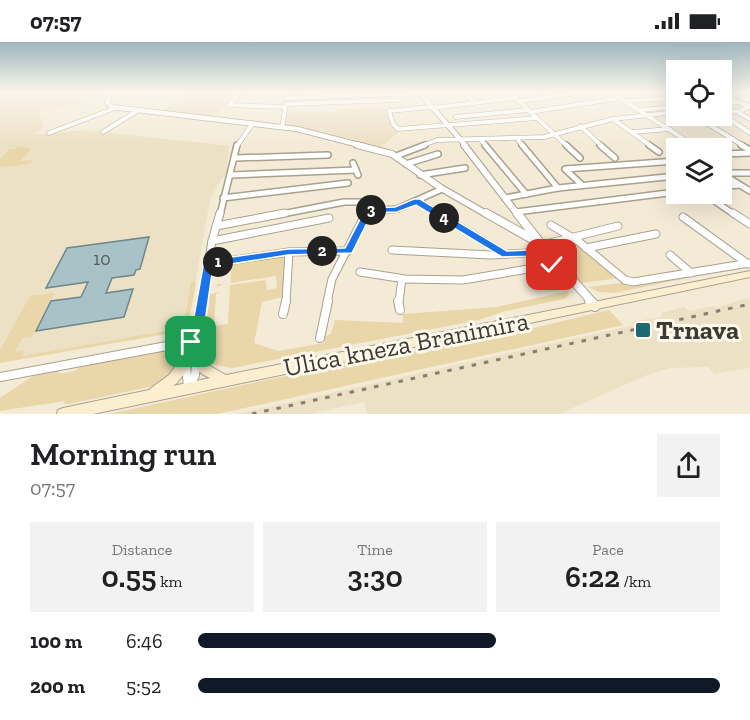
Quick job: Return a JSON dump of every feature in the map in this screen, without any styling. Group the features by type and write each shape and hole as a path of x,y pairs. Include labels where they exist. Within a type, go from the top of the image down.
{"main road":[{"name":"Ulica kneza Branimira","path":"63,414 595,306 749,267"},
{"path":"147,397 173,379 191,358 225,381"}],"street":[{"path":"49,133 111,109"},
{"path":"125,109 282,127 310,132 396,156 442,189 542,245 618,226"},
{"path":"282,127 285,109"},
{"path":"407,109 389,111 397,128 537,118"},
{"path":"434,109 542,245 595,306"},
{"path":"456,117 540,109"},
{"path":"639,110 647,109"},
{"path":"732,112 744,109"},
{"path":"639,110 683,138"},
{"path":"103,132 137,111"},
{"path":"529,111 580,158"},
{"path":"737,112 750,119"},
{"path":"496,113 504,120"},
{"path":"396,156 437,140 544,138 580,126 613,119 666,113"},
{"path":"613,119 659,152"},
{"path":"732,120 750,133"},
{"path":"188,388 195,379 191,358 212,241 239,139 253,123"},
{"path":"580,126 615,158"},
{"path":"710,126 750,152"},
{"path":"632,132 670,129"},
{"path":"517,139 558,188"},
{"path":"481,140 526,194"},
{"path":"732,153 750,152"},
{"path":"406,164 438,154"},
{"path":"235,158 328,155"},
{"path":"582,185 565,169 666,162"},
{"path":"420,175 465,168"},
{"path":"231,175 356,169"},
{"path":"732,174 750,173"},
{"path":"505,198 558,188 666,177"},
{"path":"732,180 750,191"},
{"path":"223,198 348,183"},
{"path":"732,186 739,185"},
{"path":"320,338 332,279 367,211 397,209 442,189"},
{"path":"503,222 514,223 519,215 666,193"},
{"path":"417,201 506,255"},
{"path":"216,226 344,202 363,202"},
{"path":"719,204 750,224"},
{"path":"683,217 749,267"},
{"path":"212,241 329,218"},
{"path":"551,225 572,237 630,282 749,267"},
{"path":"586,248 656,234"},
{"path":"392,250 506,255 548,252"},
{"path":"208,264 288,252 348,251"},
{"path":"283,314 286,303 288,252"},
{"path":"670,255 691,273"},
{"path":"360,272 402,279 477,279 558,264"},
{"path":"400,310 398,299 402,279"},
{"path":"167,346 197,325"},
{"path":"0,377 195,341"},
{"path":"167,346 182,350 191,358"}],"shaded area":[{"path":"0,109 52,109 39,112 43,126 35,135 76,131 103,132 229,146 226,172 210,199 189,321 183,331 0,363"},
{"path":"164,109 221,109 214,116"},
{"path":"336,109 388,109 398,133 379,148 324,132 286,125 288,111 336,113"},
{"path":"18,146 31,149 20,161 33,160 30,164 0,167 0,159 10,149"},
{"path":"571,241 618,278 582,283 550,246"},
{"path":"286,254 286,296 262,302 254,343 278,351 324,343 325,336 331,334 335,320 403,323 403,314 497,307 568,291 569,294 565,299 505,311 479,320 232,368 211,364 204,350 210,294 222,292 216,294 214,326 228,324 230,285 266,280 267,290 277,288 276,276 231,283 231,264 219,266 217,282 218,265"},
{"path":"750,265 615,293 599,292 588,287 621,283 645,284"},
{"path":"191,282 196,282 189,321 183,331 0,363 0,350 30,296 54,293 32,337 22,338 15,352 24,351 22,356 183,328"},
{"path":"747,298 750,300 750,368 715,374 708,367 670,368 647,375 559,414 367,414 364,402 311,414 237,414 634,325 632,322 663,316 661,313 684,307 689,311 714,306 716,308"},
{"path":"609,310 623,325 217,414 109,414 383,355 529,329"},
{"path":"172,349 180,352 182,362 164,381 153,386 69,404 64,404 65,401 0,411 0,398 36,374 59,370 59,374 75,371 81,366"}],"building":[{"path":"149,237 140,269 136,270 134,275 112,278 106,293 133,289 124,317 36,331 51,301 81,297 88,282 46,288 67,248"}],"railway":[{"path":"252,414 750,304"}],"place":[{"name":"Trnava","path":"643,330"}],"route":[{"path":"191,342 199,322 208,264 288,252 348,251 359,231 365,213 369,210 397,209 417,201 506,255 548,252 558,264 552,265"}]}
